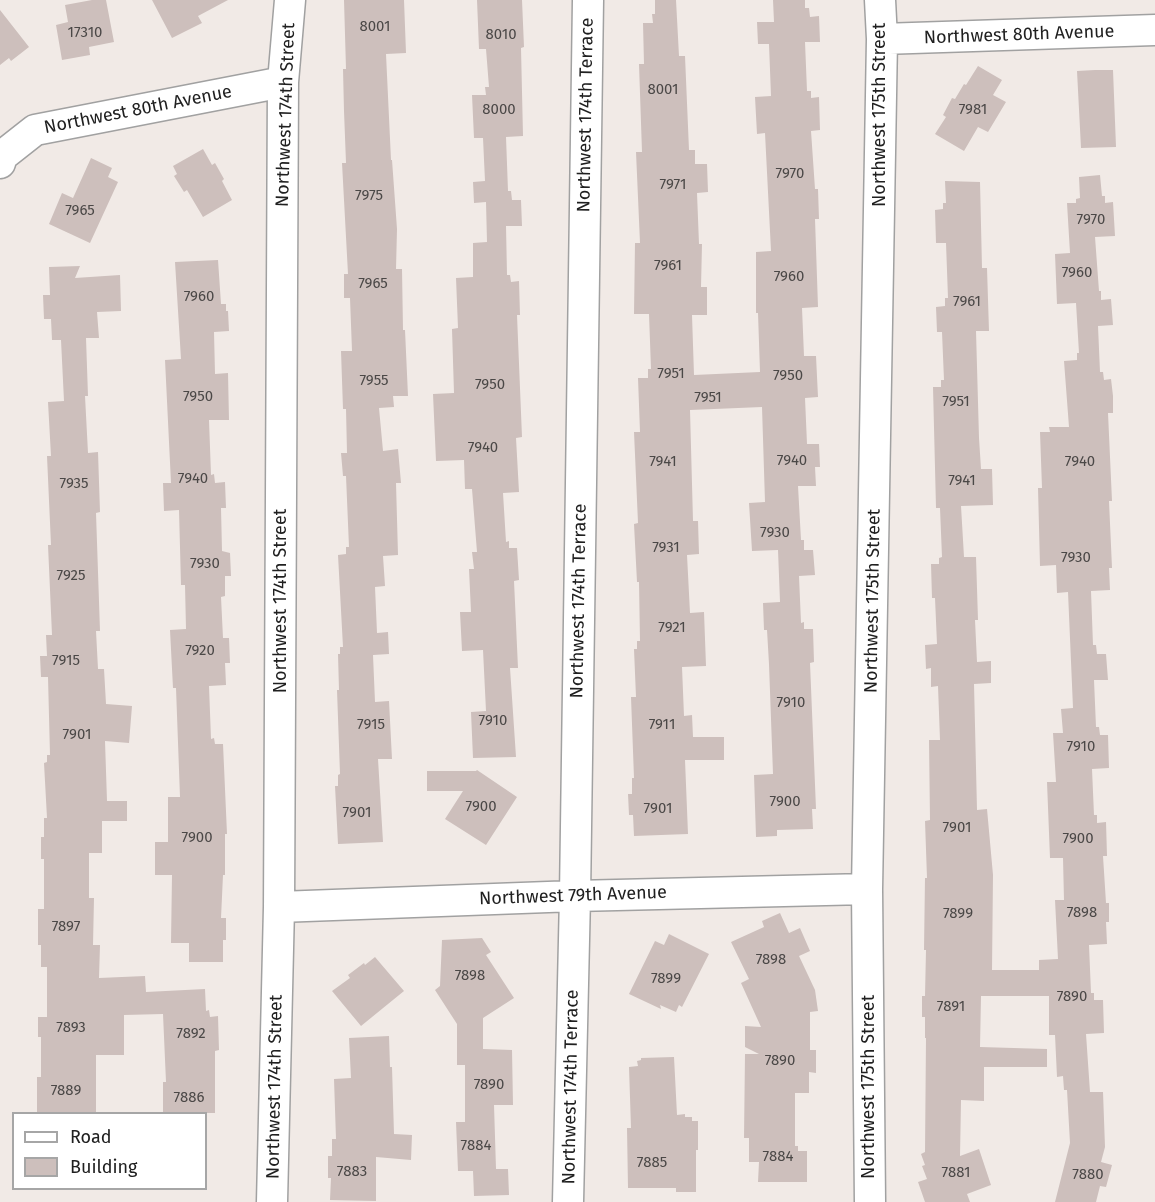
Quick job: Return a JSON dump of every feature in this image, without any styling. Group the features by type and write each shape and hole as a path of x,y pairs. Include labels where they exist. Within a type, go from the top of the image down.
{"street":[{"name":"Northwest 174th Street","path":"272,1202 279,907 284,82 290,0"},
{"name":"Northwest 174th Terrace","path":"568,1202 575,896 588,0"},
{"name":"Northwest 175th Street","path":"870,1202 867,889 882,39 880,0"},
{"name":"Northwest 80th Avenue","path":"882,39 1155,30"},
{"name":"Northwest 80th Avenue","path":"1,160 35,130 284,82"},
{"name":"Northwest 79th Avenue","path":"279,907 575,896 867,889"}],"building":[{"path":"106,0 114,42 89,47 90,55 62,60 56,25 68,22 65,5"},
{"path":"152,0 228,0 198,16 202,23 172,38"},
{"path":"344,0 404,0 406,53 386,54 397,229 396,269 402,269 403,330 405,330 408,396 393,396 394,407 379,408 383,451 398,449 401,483 396,483 398,555 383,556 385,586 375,587 377,633 388,632 389,654 373,655 375,702 389,701 392,759 378,759 383,842 338,844 335,786 338,786 338,775 340,774 337,690 339,690 338,654 340,654 340,647 343,647 338,555 346,554 346,547 349,547 346,476 343,476 341,453 347,453 341,351 352,351 350,298 344,298 344,274 348,274 342,163 346,163 343,69 346,69"},
{"path":"477,0 522,0 523,136 506,137 508,191 511,191 512,200 521,200 522,226 506,226 507,275 510,275 511,282 519,281 520,315 517,315 522,437 516,438 519,492 503,493 506,542 509,541 509,548 517,548 519,580 514,581 518,668 510,668 516,757 473,758 471,712 486,711 483,650 462,651 460,612 471,612 469,569 474,569 472,552 477,552 472,489 465,489 464,460 436,461 433,394 454,393 452,329 458,328 456,278 473,277 473,243 487,242 486,202 474,203 473,182 485,181 483,138 474,138 472,95 486,95 485,87 489,87 486,49 479,49"},
{"path":"655,0 676,0 679,56 685,56 689,150 695,150 695,164 707,164 708,192 697,193 699,244 702,244 701,287 707,287 707,315 692,315 694,375 760,372 758,313 756,313 756,252 771,251 765,133 757,134 755,97 771,96 769,44 758,44 757,22 774,22 773,0 805,0 805,8 809,8 810,17 819,16 820,42 805,42 807,91 811,91 811,98 819,97 820,130 811,131 815,189 818,189 819,219 815,219 818,307 802,308 804,356 816,356 818,397 805,398 807,444 819,444 820,467 815,467 816,486 798,486 801,540 804,540 804,550 813,550 815,575 799,576 801,623 804,622 804,629 813,629 814,662 810,663 816,809 812,809 813,829 777,830 777,836 756,837 754,775 773,774 769,664 763,603 780,602 778,550 752,551 749,503 765,502 762,407 690,410 693,521 698,521 699,554 687,555 690,613 704,612 706,666 682,667 684,716 692,715 693,737 724,737 724,760 685,760 688,834 634,836 633,815 629,815 628,794 632,794 632,778 634,778 631,697 636,697 634,649 637,649 637,641 640,641 639,582 637,582 634,524 638,523 634,432 640,432 638,378 648,378 648,369 651,369 649,314 634,314 635,243 640,243 636,152 642,152 639,64 644,64 643,23 653,23"},
{"path":"0,10 29,47 11,61 9,58 0,65"},
{"path":"978,66 1002,80 993,95 1006,102 988,132 978,127 964,151 935,134 946,117 943,115 952,98 955,99"},
{"path":"1113,70 1116,147 1081,148 1077,71"},
{"path":"203,149 212,165 215,163 232,200 203,217 187,190 184,192 174,176 177,174 173,166"},
{"path":"91,158 112,168 108,177 118,182 90,243 49,224 62,193 73,198"},
{"path":"1100,175 1105,203 1113,202 1115,236 1095,237 1099,291 1101,291 1101,300 1111,299 1113,325 1098,326 1100,372 1103,372 1104,380 1111,379 1113,396 1113,413 1108,413 1112,568 1109,568 1110,590 1091,591 1093,645 1096,645 1097,654 1106,654 1108,680 1094,680 1096,727 1099,727 1100,735 1108,735 1109,768 1092,769 1094,815 1097,815 1097,823 1106,822 1107,856 1103,856 1109,922 1106,922 1107,944 1089,945 1091,993 1094,993 1094,1000 1103,1000 1104,1033 1086,1034 1090,1092 1103,1092 1105,1147 1101,1162 1112,1165 1106,1187 1100,1186 1096,1202 1055,1202 1070,1143 1067,1090 1064,1090 1063,1076 1057,1077 1055,1035 1049,1035 1049,996 981,996 980,1047 1047,1049 1047,1067 984,1067 984,1101 961,1100 960,1156 979,1149 991,1185 967,1194 970,1202 925,1202 918,1182 927,1179 922,1166 925,1165 921,1154 925,1152 926,1038 925,1017 922,1017 922,996 925,996 926,950 924,950 925,878 927,878 925,821 930,820 929,740 940,740 938,686 931,687 931,668 926,669 925,645 937,644 931,564 939,564 939,558 942,557 940,508 936,508 933,387 941,387 941,380 944,380 942,332 937,332 936,307 945,306 945,298 948,298 946,243 936,243 935,210 943,209 943,203 946,203 945,181 980,182 982,268 987,268 989,331 976,331 979,438 981,469 992,469 993,505 961,506 964,557 976,557 977,662 991,661 991,683 974,684 977,810 987,809 993,875 992,970 1039,970 1039,960 1058,959 1055,900 1064,900 1063,858 1050,858 1047,782 1056,782 1053,733 1063,733 1061,709 1073,708 1068,592 1057,593 1056,565 1040,566 1038,488 1042,488 1040,432 1050,432 1049,427 1069,427 1064,361 1077,360 1077,353 1079,353 1076,303 1057,304 1055,254 1070,253 1067,203 1076,203 1076,199 1080,198 1079,177"},
{"path":"218,260 221,304 226,304 229,331 214,332 215,374 228,373 229,420 209,420 211,475 214,474 215,483 225,482 226,508 221,508 222,551 230,553 231,576 225,576 225,596 221,597 223,638 229,638 230,663 225,663 226,685 209,686 211,739 214,738 215,744 223,744 227,834 225,834 225,875 223,875 221,918 226,918 226,940 223,940 223,962 189,962 189,943 171,943 172,875 155,875 155,842 168,842 168,797 180,797 176,688 173,688 170,630 186,629 185,585 181,585 179,510 164,511 163,483 171,483 165,360 181,359 175,262"},
{"path":"80,266 75,278 120,275 121,311 97,312 99,338 86,338 88,396 85,396 88,453 98,452 100,512 96,513 100,631 96,631 98,669 104,669 106,704 132,706 129,743 105,741 107,801 127,801 127,821 102,821 102,853 89,853 89,898 94,898 93,945 100,945 99,978 145,976 146,992 205,989 206,1011 209,1010 210,1017 218,1016 219,1050 215,1051 215,1113 163,1112 163,1082 166,1082 163,1014 124,1015 124,1055 96,1055 96,1112 37,1112 37,1077 41,1077 41,1037 38,1037 38,1017 47,1017 47,967 41,967 41,945 38,945 38,909 44,909 44,859 41,859 41,837 44,837 44,818 47,818 44,763 47,762 47,755 50,755 48,677 41,677 40,656 47,656 46,635 52,635 48,545 51,545 47,456 51,456 48,402 64,401 61,340 52,340 51,319 44,319 43,295 50,295 49,267"},
{"path":"477,770 517,797 486,845 445,819 463,791 427,791 427,771"},
{"path":"780,913 789,933 800,928 810,951 799,956 815,990 818,1011 810,1012 810,1050 816,1050 816,1073 809,1072 809,1093 795,1093 795,1146 798,1146 798,1151 807,1151 807,1182 758,1182 759,1162 749,1162 749,1138 744,1138 745,1054 759,1054 745,1047 745,1026 761,1027 741,983 749,979 731,942 764,927 762,921"},
{"path":"669,934 709,954 682,1007 679,1005 676,1012 660,1005 661,1009 629,994 655,941 664,945"},
{"path":"482,938 491,952 486,955 514,998 483,1018 483,1049 512,1050 513,1105 494,1105 496,1169 508,1169 509,1195 474,1196 473,1171 458,1171 456,1122 465,1122 465,1065 457,1065 457,1024 435,990 440,986 442,940"},
{"path":"375,957 404,991 361,1026 332,991 350,978 348,975"},
{"path":"389,1036 394,1134 412,1135 411,1160 376,1157 376,1201 330,1200 331,1178 328,1178 328,1156 332,1156 332,1139 336,1139 334,1079 351,1078 349,1038"},
{"path":"674,1057 677,1115 685,1114 685,1117 692,1117 692,1121 698,1121 696,1192 676,1192 676,1188 628,1188 627,1128 631,1128 629,1067 638,1066 637,1061 641,1058"}]}
